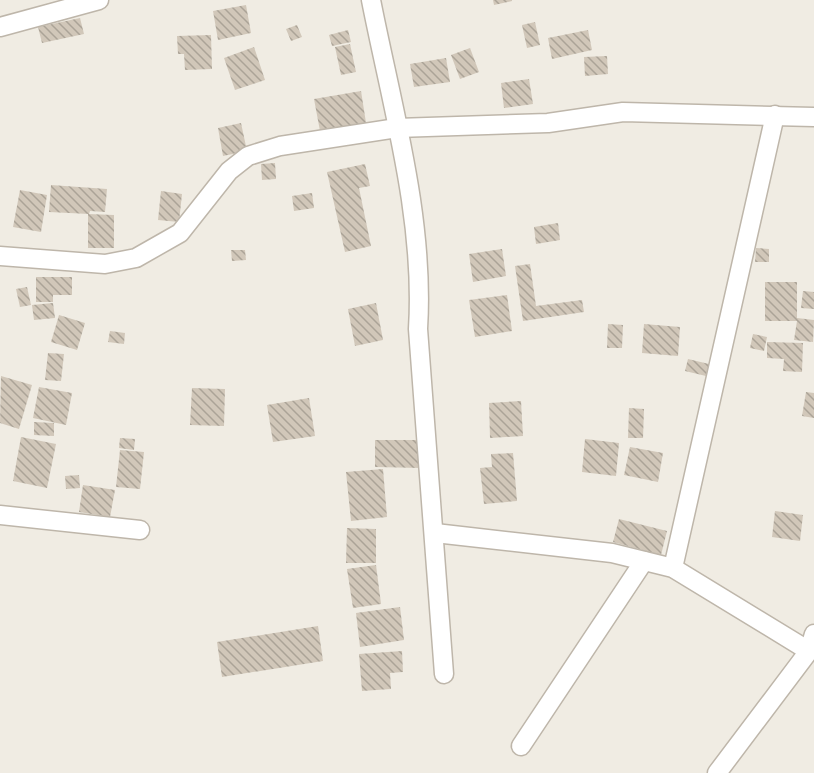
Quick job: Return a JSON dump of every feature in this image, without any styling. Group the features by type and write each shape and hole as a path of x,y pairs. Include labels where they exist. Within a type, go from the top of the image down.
{"street":[{"path":"0,27 99,0"},
{"path":"371,0 397,128 415,235 420,300 418,329 444,674"},
{"path":"0,256 105,264 136,258 180,233 229,171 248,156 280,146 397,128 528,124 623,112 814,117"},
{"path":"673,568 775,115"},
{"path":"0,515 140,530"},
{"path":"435,533 612,553 673,568 812,643 717,773"},
{"path":"520,746 644,561"}],"building":[{"path":"493,0 512,0 512,1 494,5"},
{"path":"246,5 251,33 218,40 213,11"},
{"path":"80,18 84,34 42,43 38,27"},
{"path":"535,22 540,45 527,48 522,25"},
{"path":"297,25 302,37 291,41 286,29"},
{"path":"348,30 351,42 332,46 329,35"},
{"path":"588,30 592,50 552,59 548,38"},
{"path":"211,35 212,69 185,70 184,54 178,54 177,36"},
{"path":"350,44 356,72 341,75 335,47"},
{"path":"254,47 265,80 235,90 224,58"},
{"path":"470,48 479,72 460,79 451,55"},
{"path":"607,56 608,74 585,76 584,57"},
{"path":"446,58 450,82 414,87 410,64"},
{"path":"529,79 533,104 504,108 501,83"},
{"path":"361,91 366,123 320,131 314,99"},
{"path":"241,123 247,151 223,156 218,128"},
{"path":"275,163 276,179 262,180 261,164"},
{"path":"365,164 370,186 359,188 371,246 345,252 327,172"},
{"path":"51,185 107,189 105,212 90,211 89,214 49,212"},
{"path":"20,190 47,195 41,232 13,227"},
{"path":"161,191 182,194 179,222 158,220"},
{"path":"312,193 314,208 294,211 292,196"},
{"path":"88,214 114,215 114,248 88,248"},
{"path":"558,223 560,240 536,244 534,227"},
{"path":"756,248 769,249 769,262 755,262"},
{"path":"502,249 506,276 473,282 469,254"},
{"path":"231,250 245,250 246,260 232,261"},
{"path":"530,264 536,306 582,300 584,312 523,321 515,266"},
{"path":"36,277 72,277 72,295 53,295 53,302 36,302"},
{"path":"765,282 797,282 797,318 814,320 813,342 794,340 797,321 765,321"},
{"path":"27,287 31,305 20,307 16,289"},
{"path":"803,291 814,292 814,309 801,308"},
{"path":"507,295 512,331 475,337 469,300"},
{"path":"53,303 55,318 34,320 32,305"},
{"path":"376,303 383,340 355,346 348,309"},
{"path":"59,315 85,323 77,350 51,342"},
{"path":"608,324 623,325 622,348 607,348"},
{"path":"644,324 680,327 678,356 642,353"},
{"path":"110,331 125,333 124,344 108,342"},
{"path":"753,334 767,337 764,351 750,348"},
{"path":"767,342 803,343 802,372 783,371 784,359 767,358"},
{"path":"48,353 64,354 61,381 45,380"},
{"path":"688,359 709,364 706,376 685,371"},
{"path":"1,376 32,385 19,429 0,423"},
{"path":"39,387 72,393 66,425 33,418"},
{"path":"192,388 225,389 224,426 190,425"},
{"path":"806,392 814,393 814,418 802,416"},
{"path":"309,398 315,436 273,442 267,405"},
{"path":"521,401 523,436 490,438 489,403"},
{"path":"629,408 644,409 643,438 628,438"},
{"path":"34,422 54,423 54,436 34,435"},
{"path":"21,437 56,444 47,488 13,481"},
{"path":"120,438 135,439 134,450 119,448"},
{"path":"585,439 619,443 616,476 582,472"},
{"path":"375,440 421,440 421,468 375,467"},
{"path":"630,447 663,453 658,482 624,475"},
{"path":"120,450 144,452 140,489 116,487"},
{"path":"513,453 517,501 484,504 480,468 492,467 491,454"},
{"path":"383,469 387,517 351,521 346,472"},
{"path":"79,475 80,488 66,489 65,476"},
{"path":"83,485 115,490 110,517 79,512"},
{"path":"775,511 803,515 800,541 772,537"},
{"path":"619,519 667,531 661,555 613,542"},
{"path":"347,528 376,529 376,563 346,563"},
{"path":"376,565 381,604 353,608 347,569"},
{"path":"400,607 404,640 360,647 356,613"},
{"path":"318,626 323,661 222,677 217,642"},
{"path":"402,651 403,672 390,673 391,689 362,691 359,654"}]}
